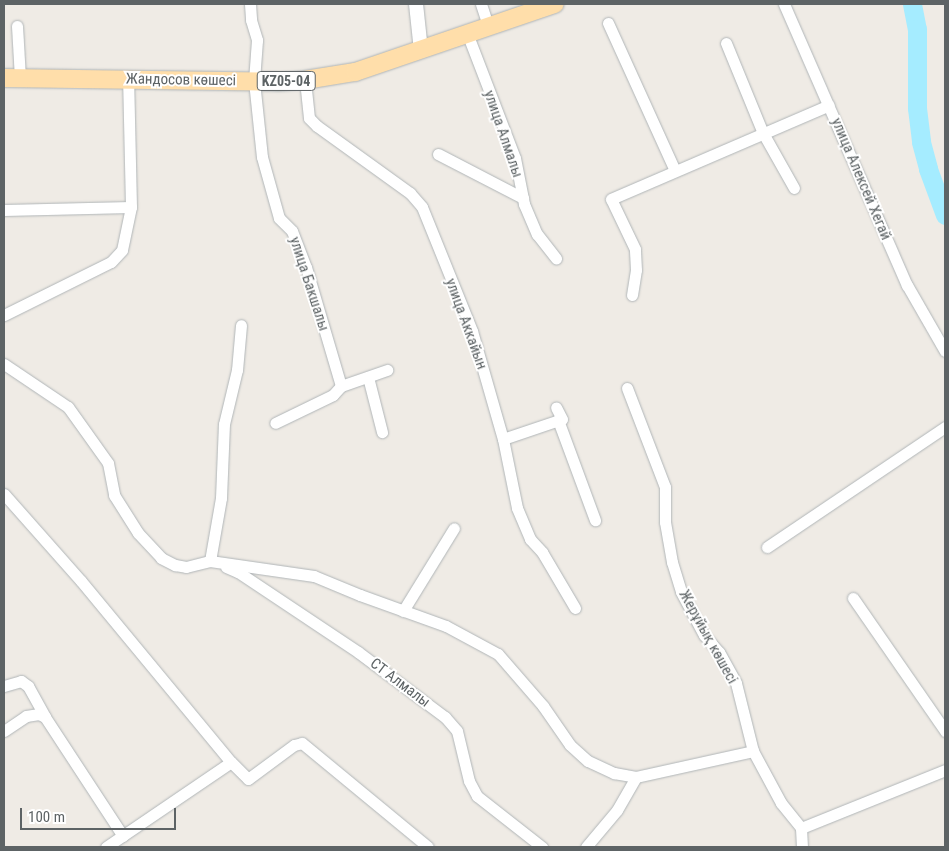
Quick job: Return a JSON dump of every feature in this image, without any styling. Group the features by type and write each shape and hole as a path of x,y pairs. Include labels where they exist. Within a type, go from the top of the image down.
{"main road":[{"name":"Жандосов көшесі","path":"12,78 305,80 355,72 421,51 488,25 555,4"}],"street":[{"name":"улица Бакшалы","path":"250,4 251,20 258,40 254,81 262,157 279,218 292,231 306,267 341,386"},
{"path":"416,4 421,51"},
{"path":"482,4 488,25"},
{"name":"улица Алексей Хегай","path":"784,4 907,285 945,351"},
{"path":"608,23 675,171"},
{"path":"12,78 17,26"},
{"name":"улица Алмалы","path":"467,33 515,158 523,198 537,234 556,258"},
{"path":"726,43 764,133 794,188"},
{"path":"4,315 111,262 122,250 131,207 128,79"},
{"name":"улица Аккайын","path":"305,80 309,118 317,126 410,193 422,207 472,331 503,439 517,508 530,539 542,552 575,608"},
{"path":"632,295 636,270 635,249 611,199 829,105"},
{"path":"438,154 523,198"},
{"path":"4,210 131,207"},
{"path":"210,561 221,498 224,424 237,370 241,325"},
{"path":"4,364 68,407 108,463 114,496 138,533 161,558 175,565 186,566 210,561 314,576 446,626 498,654 543,706 570,745 588,761 614,773 636,777 753,751"},
{"path":"275,423 333,394 341,386 387,370"},
{"path":"368,377 382,432"},
{"name":"Жерұйық көшесі","path":"627,388 665,487 664,522 681,592 704,635 719,652 736,684 753,751 781,803 801,828"},
{"path":"503,439 562,419 556,407"},
{"path":"558,420 596,520"},
{"path":"767,547 945,427"},
{"path":"4,494 81,581 231,762 248,779 294,745 302,744 428,847"},
{"path":"403,611 454,528"},
{"name":"СТ Алмалы","path":"210,561 238,572 358,652 444,717 457,731 469,781 477,796 542,847"},
{"path":"853,598 945,731"},
{"path":"4,686 21,682 28,686 45,717 123,836"},
{"path":"4,731 26,716 39,714 45,717"},
{"path":"106,847 231,762"},
{"path":"802,847 801,828 945,770"},
{"path":"586,847 617,810 636,777"}],"waterway":[{"path":"912,4 917,29 917,108 921,142 928,169 945,215"}]}
